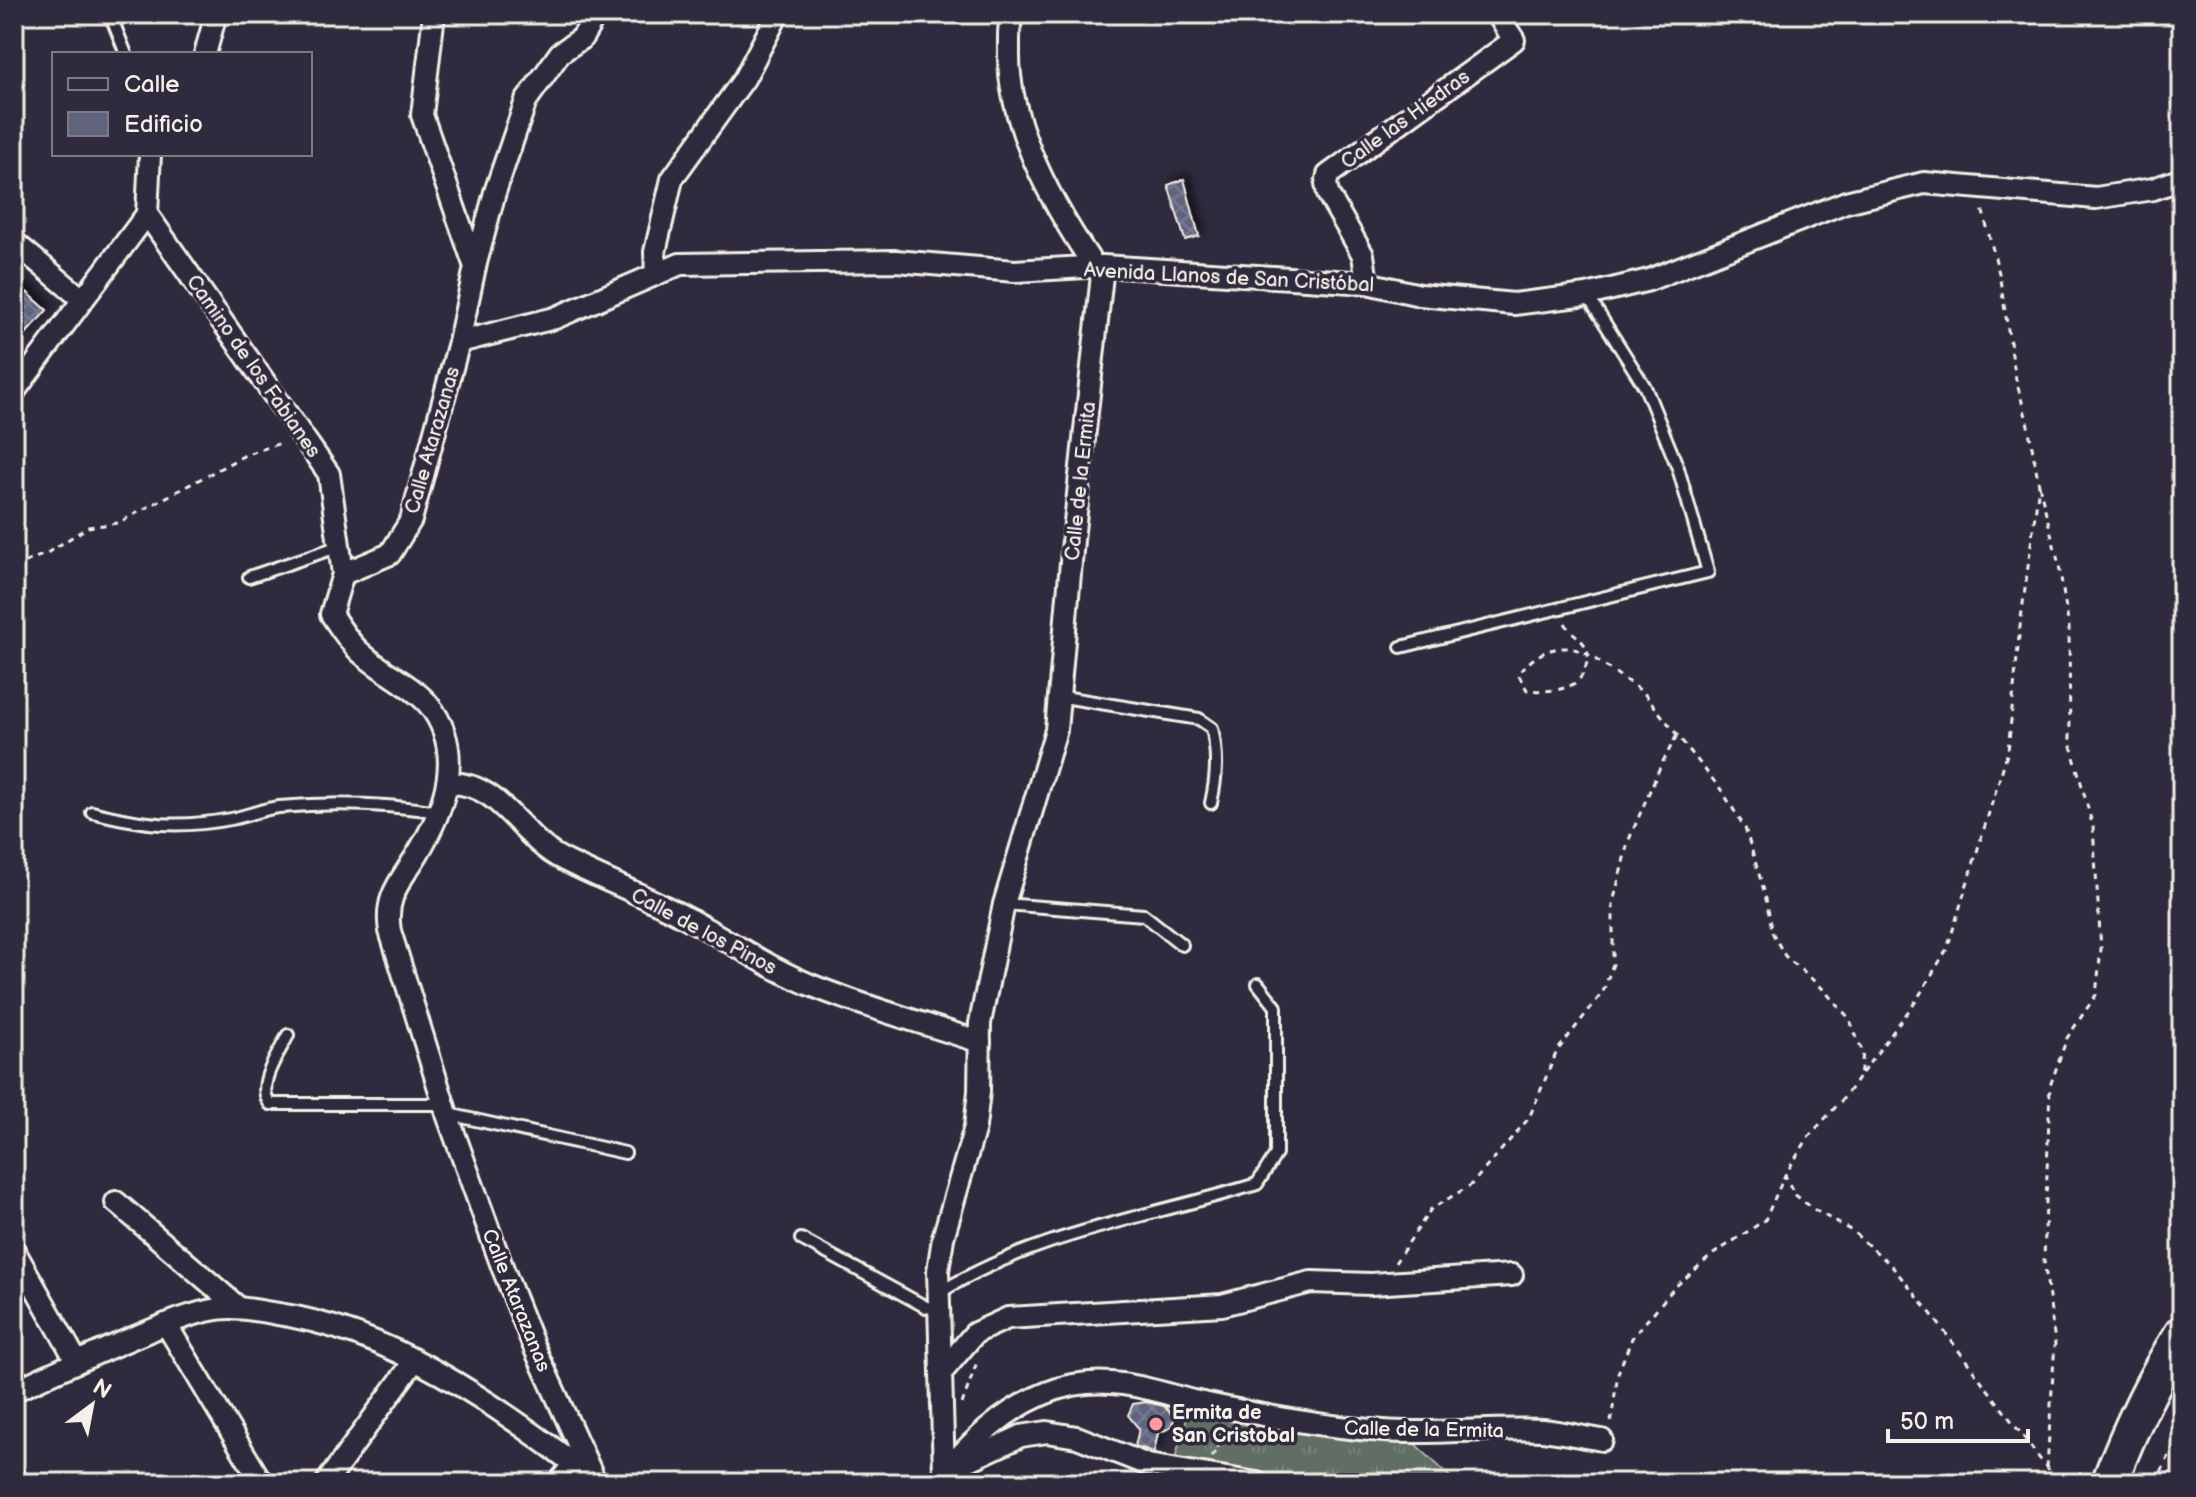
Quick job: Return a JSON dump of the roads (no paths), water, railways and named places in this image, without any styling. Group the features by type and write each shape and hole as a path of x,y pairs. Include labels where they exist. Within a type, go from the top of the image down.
{"highway":[{"path":"2109,1483 2129,1432 2182,1334"}],"street":[{"path":"206,52 216,14"},
{"path":"434,14 422,115 475,267"},
{"name":"Calle Atarazanas","path":"596,14 582,38 560,53 526,101 495,192 411,520 390,554 343,574 331,614 356,649 429,704 448,739 449,783 427,838 396,887 387,914 394,946 445,1109 530,1336 597,1482"},
{"path":"656,274 655,252 672,179 744,79 778,14"},
{"path":"1013,14 1009,22 1008,74 1025,141 1072,234 1099,266"},
{"name":"Calle las Hiedras","path":"1367,283 1363,255 1328,194 1328,175 1514,40 1497,14"},
{"path":"14,392 147,214 150,156"},
{"name":"Avenida Llanos de San Cristóbal","path":"459,342 555,318 680,264 896,261 1015,271 1099,266 1367,283 1420,295 1514,304 1587,295 1649,280 1846,202 1924,183 2096,198 2153,189 2182,179"},
{"name":"Camino de los Fabianes","path":"147,214 329,474 343,574"},
{"path":"14,242 82,299"},
{"name":"Calle de la Ermita","path":"940,1478 942,1372 938,1302 943,1238 975,1127 983,1008 1004,904 1056,730 1099,266"},
{"name":"Calle de los Pinos","path":"449,783 462,783 486,792 533,840 559,858 692,921 789,976 980,1042"},
{"path":"116,1202 239,1308"},
{"path":"14,1250 77,1362"},
{"path":"942,1372 975,1333 1008,1318 1222,1305 1311,1282 1371,1284 1512,1275"},
{"path":"14,1391 166,1324 217,1309 239,1308 310,1318 355,1333 415,1360 476,1395 597,1482"},
{"path":"166,1324 262,1483"},
{"path":"326,1483 415,1360"},
{"name":"Calle de la Ermita","path":"940,1478 1013,1409 1028,1400 1090,1383 1121,1383 1285,1421 1322,1426 1387,1432 1543,1430 1602,1440"},
{"path":"940,1478 1021,1436 1047,1432 1077,1437 1148,1465 1257,1483"},
{"path":"14,1476 18,1483"}],"lane":[{"path":"110,14 125,52"},
{"path":"1401,647 1708,572 1678,468 1645,387 1587,295"},
{"path":"249,577 340,546"},
{"path":"1057,696 1199,719 1212,728 1218,773 1211,803"},
{"path":"92,812 155,825 185,826 275,808 349,803 438,812"},
{"path":"1004,904 1144,915 1182,945"},
{"path":"801,1239 926,1307 938,1302 972,1272 1069,1235 1257,1184 1276,1154 1276,1007 1258,984"},
{"path":"288,1035 265,1081 265,1093 270,1104 445,1109 625,1153"},
{"path":"552,1483 570,1461"}],"place":[{"name":"Ermita de San Cristobal","path":"1156,1424"}]}
